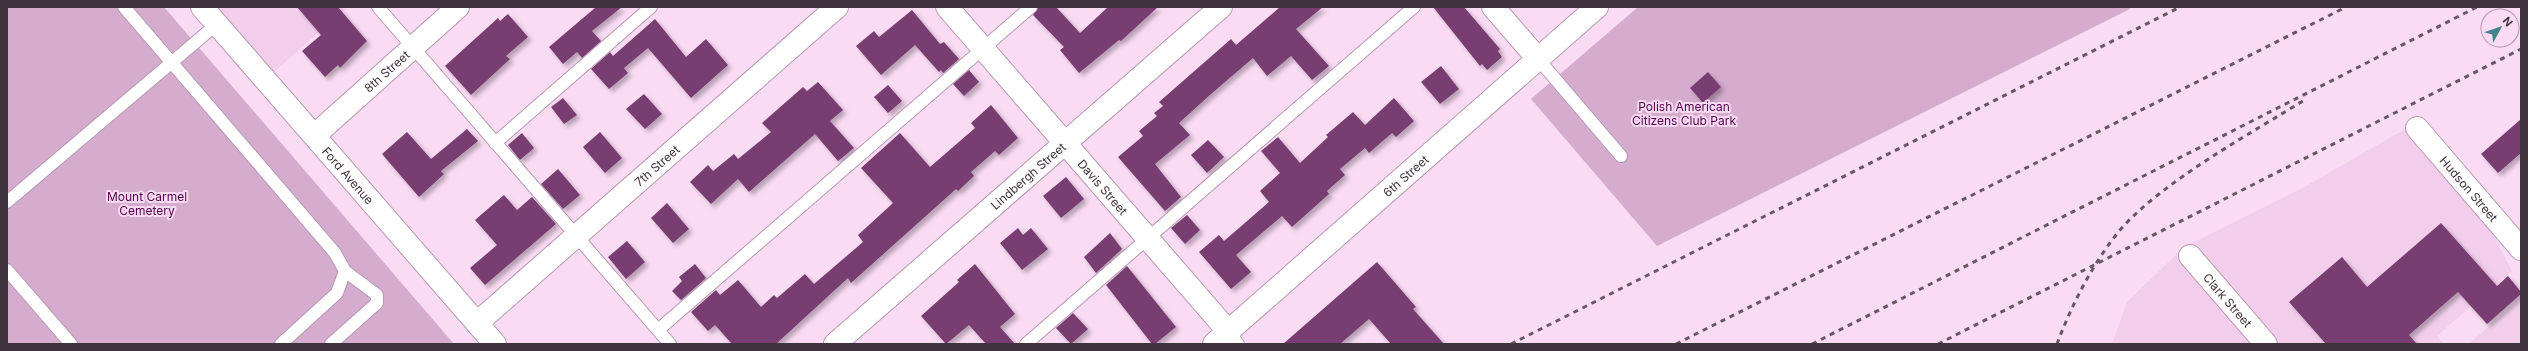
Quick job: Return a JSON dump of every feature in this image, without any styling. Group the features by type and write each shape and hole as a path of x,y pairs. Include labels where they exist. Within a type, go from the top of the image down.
{"street":[{"name":"Ford Avenue","path":"202,7 495,344"},
{"name":"8th Street","path":"314,136 458,7"},
{"name":"7th Street","path":"476,323 837,7"},
{"name":"Davis Street","path":"947,7 983,50 1066,143 1147,239 1227,340"},
{"name":"Lindbergh Street","path":"835,344 1221,7"},
{"path":"1493,7 1539,60"},
{"name":"6th Street","path":"1227,340 1598,7"},
{"name":"Hudson Street","path":"2417,128 2521,249"},
{"name":"Clark Street","path":"2190,256 2266,344"}],"lane":[{"path":"124,7 335,252 345,271 377,295 377,303 331,344"},
{"path":"378,7 670,344"},
{"path":"495,143 651,7"},
{"path":"658,330 1031,7"},
{"path":"1026,344 1414,7"},
{"path":"7,202 217,24"},
{"path":"1539,60 1621,156"},
{"path":"7,270 71,344"},
{"path":"281,344 338,293 345,271"}],"shaded area":[{"path":"202,7 347,7 265,80"},
{"path":"2414,124 2470,190 2512,271 2437,336 2444,344 2112,344 2127,302 2184,247 2306,186"},
{"path":"2521,298 2521,344 2469,344"}],"green space":[{"name":"Mount Carmel Cemetery","path":"7,7 164,7 454,344 7,344"},
{"name":"Polish American Citizens Club Park","path":"1638,7 2129,7 2130,9 1657,246 1531,99"}],"building":[{"path":"297,7 338,7 367,41 340,68 338,65 325,77 302,51 321,35"},
{"path":"596,7 622,7 592,31 601,41 582,58 577,52 563,64 549,47"},
{"path":"1038,7 1056,7 1080,33 1108,7 1158,7 1121,41 1119,40 1079,73 1060,50 1064,47 1033,15"},
{"path":"1280,7 1323,7 1296,29 1329,66 1312,80 1291,56 1267,76 1253,58 1211,94 1179,123 1190,135 1155,164 1181,197 1165,211 1118,157 1143,136 1139,131 1157,116 1154,113 1163,106 1159,102 1231,39 1236,45"},
{"path":"1433,7 1464,7 1500,49 1498,51 1502,57 1487,70 1482,64 1480,66"},
{"path":"912,10 940,44 944,42 959,59 943,73 941,70 939,72 915,45 881,75 856,46 874,31 879,37"},
{"path":"508,14 528,37 506,56 510,59 471,95 445,66 498,18 500,21"},
{"path":"655,19 686,57 706,39 728,65 691,98 648,48 624,68 628,73 609,89 591,69 610,52 613,56"},
{"path":"1441,66 1459,89 1440,104 1421,82"},
{"path":"969,70 979,82 964,96 953,84"},
{"path":"1708,72 1721,87 1703,103 1690,88"},
{"path":"818,82 843,110 830,121 854,148 838,161 815,134 749,192 738,179 711,204 690,182 708,165 713,171 734,154 738,159 771,132 762,123 803,87 807,91"},
{"path":"888,85 902,101 888,113 874,97"},
{"path":"644,94 662,114 645,129 626,109"},
{"path":"563,98 577,115 564,124 551,107"},
{"path":"1394,98 1414,121 1396,137 1392,133 1369,153 1365,148 1340,169 1345,175 1327,191 1329,194 1292,227 1282,216 1236,255 1251,272 1231,289 1199,252 1219,235 1224,241 1269,202 1260,191 1280,173 1261,151 1278,137 1300,163 1328,137 1326,135 1353,112 1365,125"},
{"path":"991,105 1018,138 999,155 995,151 971,172 974,176 958,191 956,189 851,283 848,278 776,344 732,344 715,325 708,331 691,312 716,290 720,295 738,280 761,307 774,295 777,298 805,274 814,284 863,242 858,235 893,203 861,168 900,133 930,167 975,128 971,123"},
{"path":"2521,119 2521,153 2498,173 2481,154"},
{"path":"467,129 478,141 441,171 444,174 419,197 382,154 407,132 431,159"},
{"path":"600,132 622,158 605,173 583,147"},
{"path":"522,133 534,148 520,160 508,145"},
{"path":"1208,140 1224,157 1207,173 1191,155"},
{"path":"558,169 580,195 563,209 541,184"},
{"path":"1066,177 1084,199 1061,218 1043,196"},
{"path":"504,195 517,210 532,197 556,224 485,285 470,268 497,245 475,220"},
{"path":"667,203 689,229 673,243 651,218"},
{"path":"1187,215 1200,230 1185,244 1171,228"},
{"path":"2441,223 2497,286 2508,276 2521,292 2521,294 2487,324 2458,292 2409,335 2417,344 2326,344 2289,302 2342,257 2367,287"},
{"path":"1018,228 1023,235 1031,228 1048,249 1022,270 1000,243"},
{"path":"1110,233 1122,249 1096,273 1084,257"},
{"path":"627,241 645,262 626,279 608,257"},
{"path":"1377,262 1416,307 1413,309 1444,344 1391,344 1369,319 1340,344 1283,344"},
{"path":"695,264 706,278 681,300 672,291 682,281 679,277"},
{"path":"975,264 1015,314 1000,327 1015,344 986,344 969,325 946,344 921,316 959,282 957,280"},
{"path":"1127,266 1176,327 1155,344 1152,344 1106,285"},
{"path":"1073,313 1088,329 1071,344 1056,328"}],"railway":[{"path":"1511,344 2180,7"},
{"path":"1676,344 2346,7"},
{"path":"1812,344 2477,7"},
{"path":"1938,344 2521,49"},
{"path":"2057,344 2076,299 2092,270 2120,230 2138,212 2159,194 2208,159 2306,99"}]}
